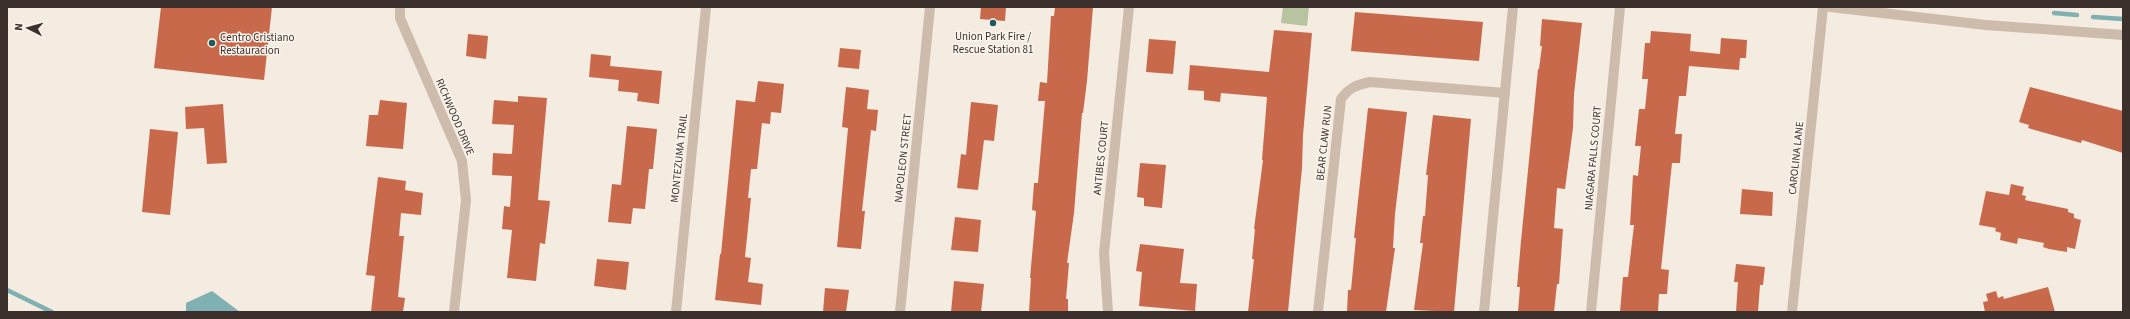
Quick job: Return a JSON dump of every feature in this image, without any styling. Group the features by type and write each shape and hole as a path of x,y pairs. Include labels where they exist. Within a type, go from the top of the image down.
{"street":[{"name":"RICHWOOD DRIVE","path":"400,7 400,18 462,161 466,200 454,312"},
{"name":"MONTEZUMA TRAIL","path":"676,312 706,7"},
{"name":"NAPOLEON STREET","path":"900,312 930,7"},
{"name":"ANTIBES COURT","path":"1108,312 1104,253 1129,7"},
{"path":"1484,312 1513,7"},
{"name":"NIAGARA FALLS COURT","path":"1591,312 1620,7"},
{"name":"CAROLINA LANE","path":"1792,312 1823,7"},
{"path":"1830,7 1986,25 2123,35"},
{"name":"BEAR CLAW RUN","path":"1318,312 1341,99 1347,91 1355,85 1370,82 1505,93"}],"green space":[{"path":"1283,7 1309,7 1307,26 1281,23"}],"water":[{"path":"212,291 240,312 186,312 186,303"}],"building":[{"name":"Centro Cristiano Restauracion","path":"161,7 272,7 264,80 154,68"},
{"path":"981,7 1006,7 1005,21 980,19"},
{"path":"1055,7 1093,7 1087,81 1082,113 1074,213 1067,263 1069,263 1066,299 1068,299 1068,312 1029,312 1030,278 1036,211 1032,210 1034,183 1038,183 1045,101 1038,101 1040,82 1047,83 1051,16 1054,16"},
{"path":"1355,12 1483,22 1479,61 1351,51"},
{"path":"1542,19 1582,23 1574,94 1573,128 1565,189 1557,188 1554,228 1563,229 1559,284 1557,284 1554,312 1518,312 1520,287 1517,287 1538,69 1542,46 1540,46"},
{"path":"1274,30 1312,33 1303,135 1302,168 1288,312 1248,312 1254,259 1252,259 1254,229 1263,160 1267,97 1221,93 1220,102 1204,100 1204,91 1188,90 1190,65 1269,72"},
{"path":"1651,31 1691,34 1690,51 1720,54 1721,38 1747,40 1746,58 1740,58 1739,70 1689,66 1686,96 1679,96 1675,134 1682,134 1680,163 1672,163 1661,269 1669,270 1667,294 1659,294 1658,312 1620,312 1623,277 1628,277 1634,225 1630,225 1633,175 1638,176 1641,146 1635,146 1639,109 1645,109 1648,79 1642,79 1645,43 1650,43"},
{"path":"468,34 488,36 486,59 466,56"},
{"path":"1149,39 1176,41 1173,74 1146,72"},
{"path":"840,48 861,50 859,69 838,67"},
{"path":"591,54 611,56 610,66 662,71 659,104 637,101 638,93 618,91 619,80 589,77"},
{"path":"758,81 784,84 781,113 771,112 770,124 762,123 757,169 751,169 748,198 751,198 745,257 751,258 748,282 763,284 761,305 715,300 736,100 755,102"},
{"path":"846,87 869,90 867,109 878,110 876,131 871,130 862,211 865,211 861,249 837,247 848,128 842,127"},
{"path":"2030,87 2123,111 2123,153 2082,140 2081,143 2028,128 2029,125 2019,122"},
{"path":"518,96 547,98 538,200 550,201 545,244 540,243 536,281 507,278 512,230 502,229 504,206 510,207 512,176 492,175 493,153 512,154 514,125 492,124 494,100 518,102"},
{"path":"380,100 407,103 403,149 366,146 369,115 378,115"},
{"path":"971,102 998,105 994,141 984,140 978,190 957,188 961,154 966,155"},
{"path":"223,104 227,163 207,164 204,128 186,129 185,107"},
{"path":"1368,108 1407,112 1395,214 1393,248 1395,248 1386,312 1347,312 1348,290 1351,290 1356,238 1354,238"},
{"path":"1433,115 1471,119 1454,312 1414,310 1423,243 1420,243 1423,216 1425,216 1428,175 1426,175"},
{"path":"627,126 657,129 653,169 649,169 645,209 633,208 631,224 608,222 612,184 621,185"},
{"path":"150,129 178,132 170,215 142,212"},
{"path":"1140,163 1166,165 1162,208 1144,206 1144,198 1137,197"},
{"path":"378,177 406,181 405,190 423,193 421,215 401,213 399,236 404,236 398,297 405,298 403,312 371,312 375,276 366,275"},
{"path":"2011,184 2024,187 2022,195 2026,196 2025,200 2068,209 2068,212 2074,214 2074,218 2081,220 2075,249 2067,247 2067,252 2049,249 2043,247 2044,243 2018,238 2017,244 2000,240 2001,233 1995,231 1996,228 1979,225 1986,191 2009,195"},
{"path":"1742,189 1773,192 1772,216 1740,214"},
{"path":"955,217 981,220 978,252 951,250"},
{"path":"1140,244 1184,249 1180,283 1197,284 1195,311 1139,306 1142,272 1136,271"},
{"path":"597,259 629,262 626,290 594,286"},
{"path":"1736,264 1765,267 1763,285 1760,285 1758,312 1736,312 1738,282 1734,282"},
{"path":"954,281 984,284 981,312 951,312"},
{"path":"2048,287 2055,312 1985,312 1983,302 1988,301 1986,294 1996,291 1998,298 2003,296 2004,299"},
{"path":"825,288 849,290 846,312 823,312"}],"waterway":[{"path":"2054,13 2077,15"},
{"path":"2093,17 2123,19"},
{"path":"7,290 52,312"}],"place":[{"name":"Union Park Fire / Rescue Station 81","path":"993,23"},
{"name":"Centro Cristiano Restauracion","path":"212,43"}]}
